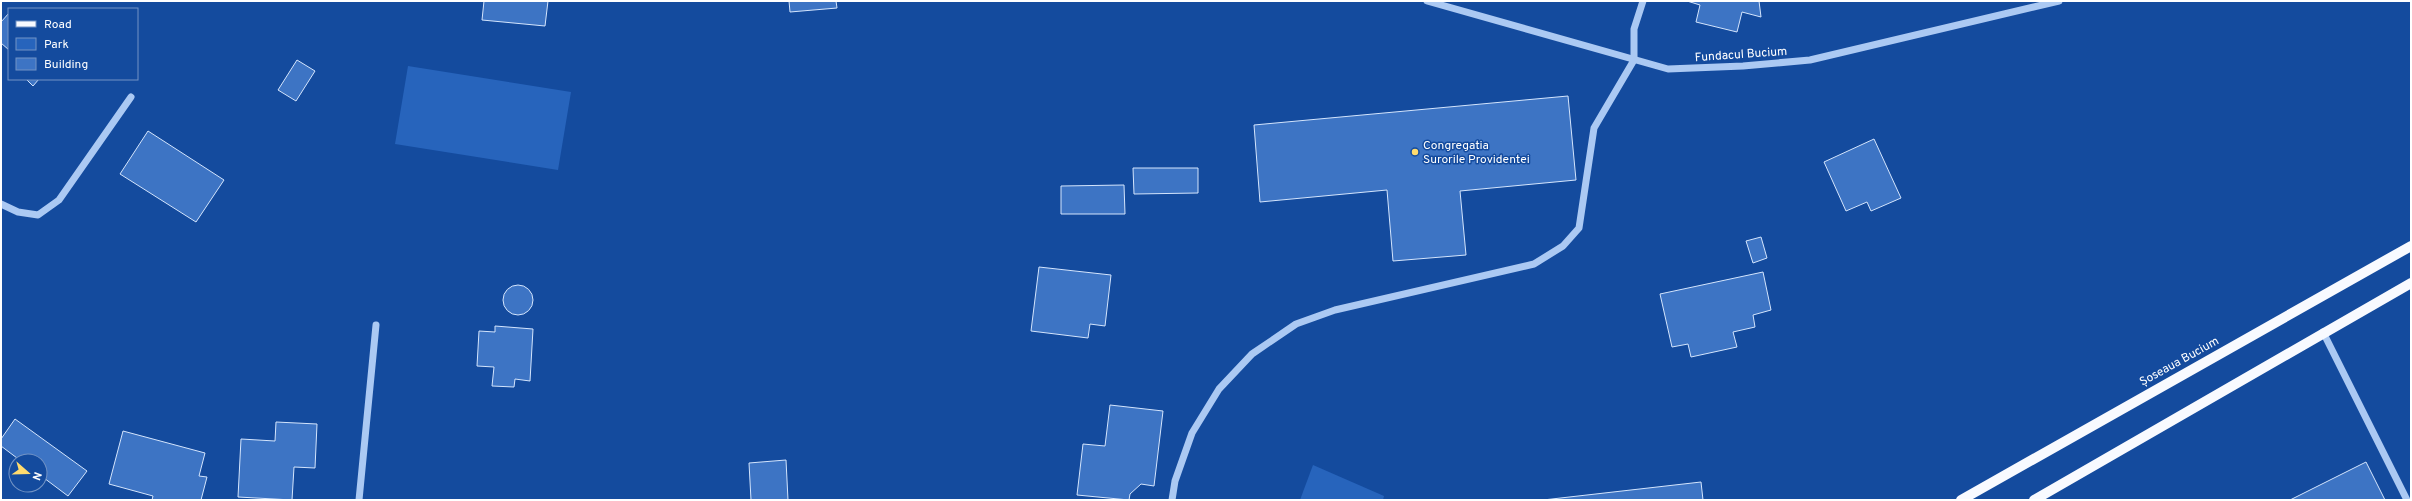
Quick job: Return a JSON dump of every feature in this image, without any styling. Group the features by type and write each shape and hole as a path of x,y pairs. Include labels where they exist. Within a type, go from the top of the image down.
{"main road":[{"name":"Șoseaua Bucium","path":"1961,500 2411,246"},
{"path":"2034,500 2323,332 2411,283"}],"street":[{"name":"Fundacul Bucium","path":"1427,1 1668,69 1744,66 1810,60 2059,1"},
{"path":"1172,500 1175,481 1192,433 1218,389 1252,354 1296,324 1335,310 1534,264 1563,246 1579,228 1594,128 1634,60 1634,29 1643,1"},
{"path":"1,204 18,212 38,214 59,200 131,97"},
{"path":"359,500 376,325"},
{"path":"2323,332 2407,500"}],"green space":[{"path":"408,66 571,92 558,170 395,144"},
{"path":"1313,465 1384,496 1383,500 1300,500"}],"building":[{"path":"484,1 548,1 545,26 482,20"},
{"path":"789,1 836,1 837,8 790,12"},
{"path":"1687,1 1759,1 1761,17 1742,12 1737,32 1696,22 1700,5"},
{"path":"8,14 8,49 1,43 1,22"},
{"path":"297,60 315,71 296,101 278,90"},
{"path":"27,80 38,80 33,86"},
{"name":"Congregatia Surorile Providentei","path":"1568,96 1576,180 1460,191 1466,255 1393,261 1387,190 1260,202 1254,125"},
{"path":"148,131 224,180 196,222 120,174"},
{"path":"1874,139 1901,198 1871,211 1867,202 1846,211 1824,162"},
{"path":"1133,168 1198,168 1198,193 1134,194"},
{"path":"1124,185 1125,214 1061,214 1061,186"},
{"path":"1761,237 1767,258 1753,263 1746,241"},
{"path":"1039,267 1111,275 1105,326 1090,324 1088,338 1031,331"},
{"path":"1763,272 1771,310 1753,315 1755,327 1733,332 1737,347 1691,357 1688,344 1672,347 1660,294"},
{"path":"518,285 528,290 533,300 528,310 518,315 508,310 503,300 508,290"},
{"path":"495,326 533,329 530,381 515,379 514,387 492,386 494,367 477,366 479,331 495,332"},
{"path":"1110,405 1163,411 1154,486 1141,484 1130,494 1129,500 1077,495 1083,444 1105,446"},
{"path":"15,419 87,471 68,496 48,481 48,453 10,453 1,446 1,439"},
{"path":"276,422 317,424 315,468 294,467 292,500 238,497 241,439 275,441"},
{"path":"123,431 205,453 199,476 207,477 201,500 152,500 153,496 109,484"},
{"path":"786,460 788,500 751,500 749,463"},
{"path":"2366,462 2385,500 2290,500"},
{"path":"1701,482 1703,500 1543,500"}],"place":[{"name":"Congregatia Surorile Providentei","path":"1415,152"}]}
